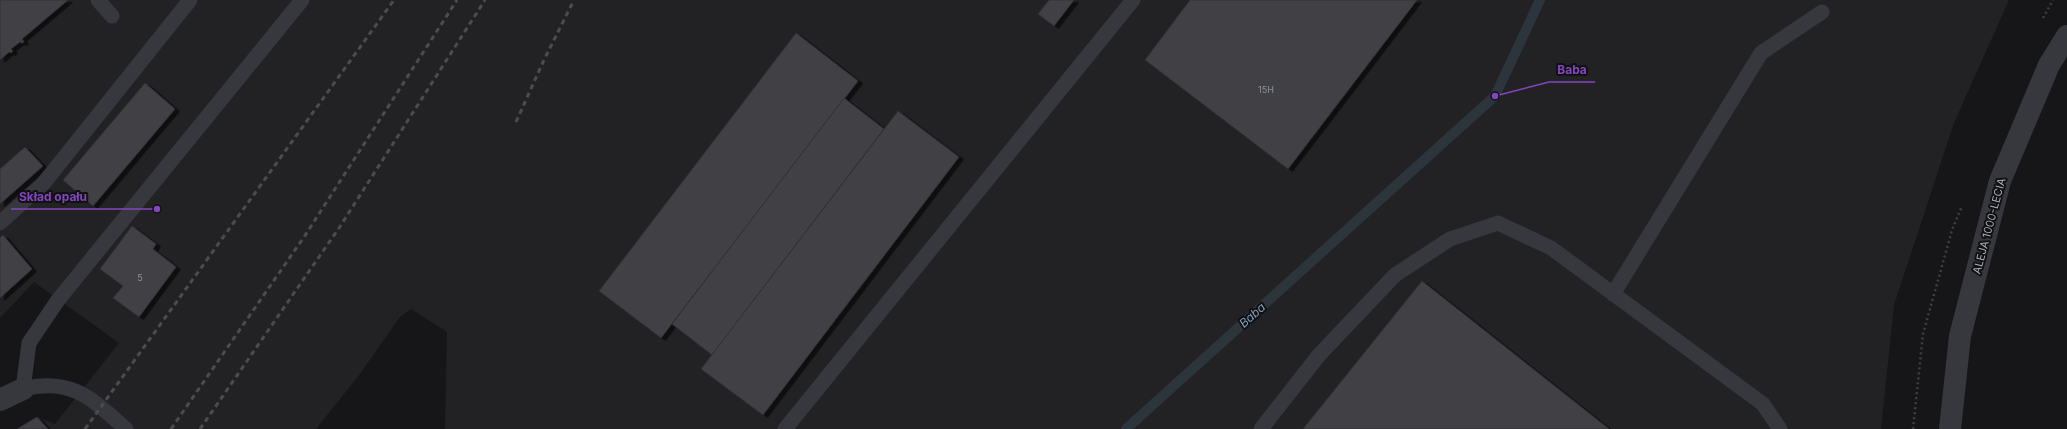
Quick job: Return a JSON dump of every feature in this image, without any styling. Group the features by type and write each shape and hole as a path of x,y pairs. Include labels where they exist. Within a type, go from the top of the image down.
{"street":[{"name":"ALEJA 1000-LECIA","path":"1950,429 1960,336 2000,181 2049,65 2067,36"},
{"path":"0,400 23,388"}],"lane":[{"path":"98,0 112,16"},
{"path":"0,223 43,184 190,0"},
{"path":"126,429 93,400 74,389 49,384 23,388 29,343 58,300 302,0"},
{"path":"785,429 1133,0"},
{"path":"1613,294 1761,53 1822,12"},
{"path":"1261,429 1319,355 1395,276 1450,239 1498,223 1551,248 1763,404 1780,429"}],"shaded area":[{"path":"0,0 2009,0 1954,123 1894,305 1881,429 445,429 447,332 411,309 400,317 360,374 316,429 17,429 37,417 55,424 119,343 34,282 0,318"}],"building":[{"path":"0,0 68,0 22,39 24,42 20,42 11,49 13,51 11,53 9,52 0,60"},
{"path":"1049,0 1074,0 1054,26 1038,14"},
{"path":"1190,0 1417,0 1288,169 1145,60"},
{"path":"796,33 858,81 661,338 599,291"},
{"path":"145,83 175,109 93,206 63,180"},
{"path":"844,98 884,129 712,355 672,324"},
{"path":"898,111 959,157 763,415 701,369"},
{"path":"25,147 43,166 0,204 0,169"},
{"path":"132,226 156,244 153,249 176,267 139,317 113,298 123,286 100,269"},
{"path":"3,235 32,269 0,298 0,238"},
{"path":"1422,281 1609,429 1303,429"},
{"path":"37,417 48,429 17,429"}],"waterway":[{"name":"Baba","path":"1126,429 1495,96 1540,0"}],"railway":[{"path":"85,429 394,0"},
{"path":"171,429 304,237 457,0"},
{"path":"200,429 339,228 485,0"},
{"path":"516,122 544,60 574,0"}],"place":[{"name":"Baba","path":"1495,96"},
{"name":"Skład opału","path":"157,209"}]}
